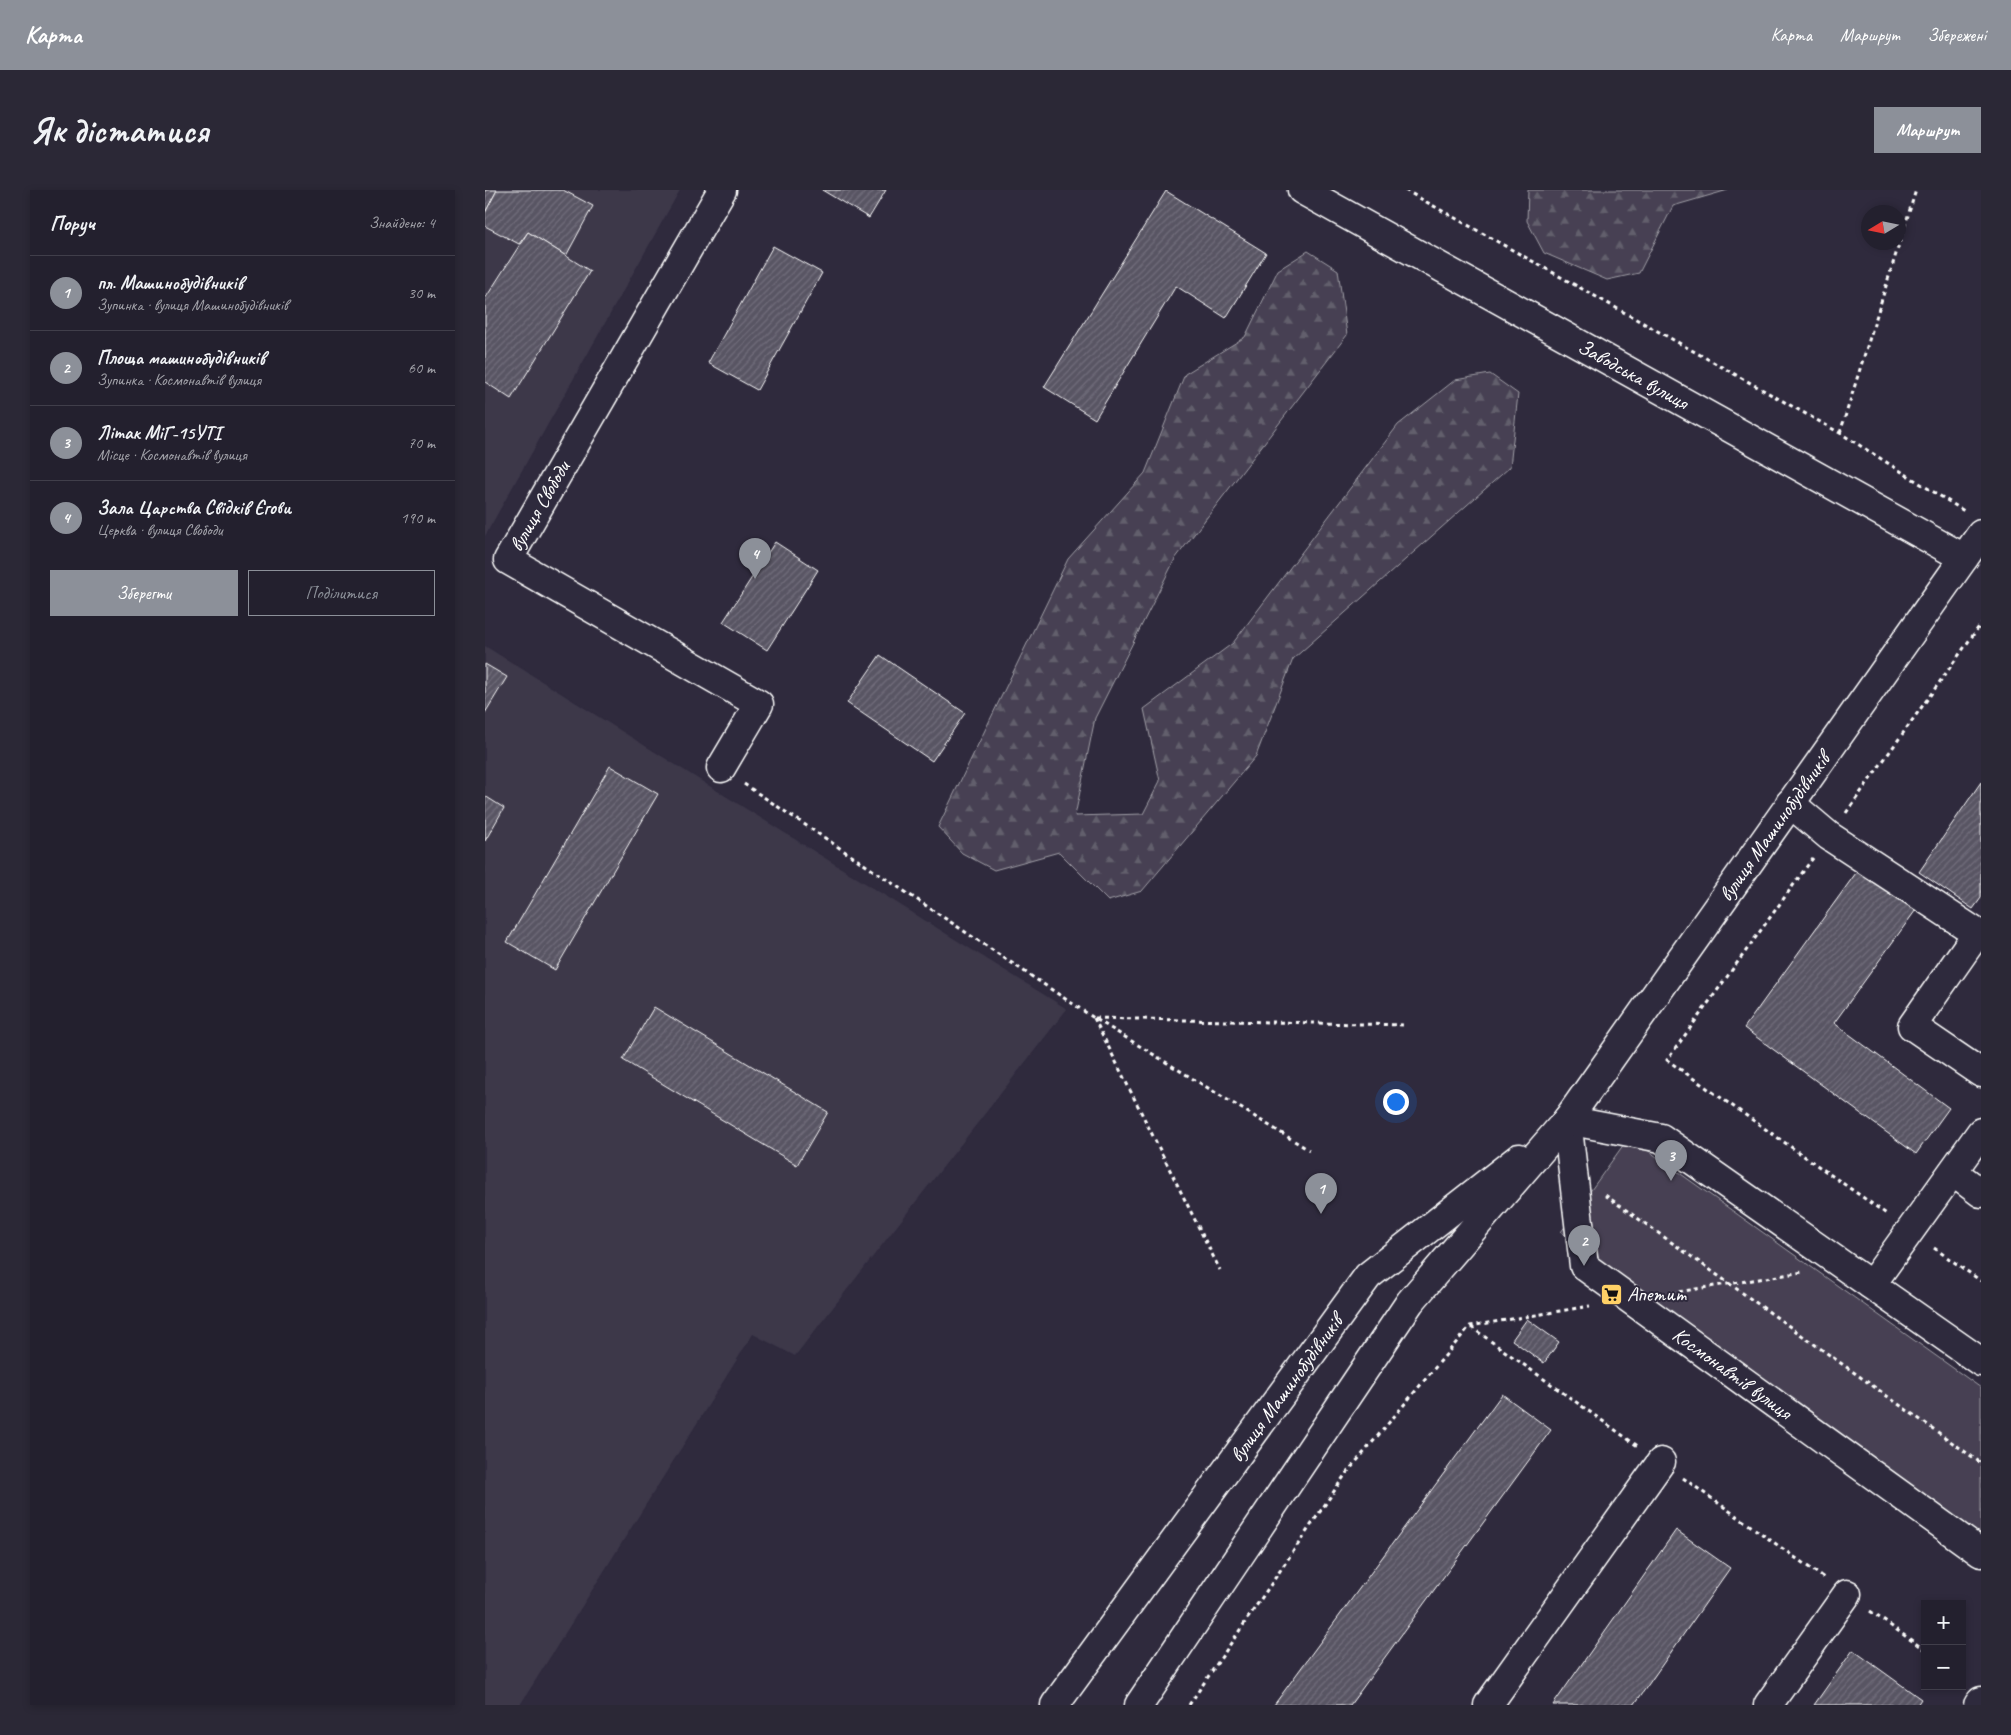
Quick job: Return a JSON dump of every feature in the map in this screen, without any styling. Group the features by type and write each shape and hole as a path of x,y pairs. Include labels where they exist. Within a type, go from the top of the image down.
{"street":[{"name":"вулиця Свободи","path":"721,768 759,704 508,560 722,190"},
{"name":"Заводська вулиця","path":"1302,190 1964,558"},
{"name":"вулиця Машинобудівників","path":"1139,1705 1410,1302 1567,1120 1981,534"},
{"path":"1790,803 1829,836 1979,932 1912,1026 1981,1073"},
{"name":"вулиця Машинобудівників","path":"1055,1705 1368,1276 1567,1120"},
{"path":"1567,1120 1661,1138 1981,1362"},
{"name":"Космонавтів вулиця","path":"1567,1120 1584,1266 1981,1553"},
{"path":"1871,1285 1981,1132"},
{"path":"1953,1172 1981,1193"},
{"path":"1488,1705 1661,1462"},
{"path":"1768,1705 1847,1594"},
{"path":"1978,1705 1981,1701"}],"path":[{"path":"1405,190 1840,433 1965,512"},
{"path":"1840,433 1916,190"},
{"path":"1981,624 1667,1060 1981,1281"},
{"path":"721,768 1094,1018 1309,1150"},
{"path":"1094,1018 1405,1025"},
{"path":"1094,1018 1220,1270"},
{"path":"1601,1192 1981,1463"},
{"path":"1891,1257 1937,1250"},
{"path":"1189,1705 1345,1475 1470,1326 1843,1265"},
{"path":"1470,1326 1921,1647"}],"shaded area":[{"path":"485,190 680,190 485,536"},
{"path":"485,646 1067,1009 795,1356 753,1334 520,1705 485,1705"}],"green space":[{"path":"1528,190 1728,190 1673,206 1639,273 1607,280 1544,253 1527,221"},
{"path":"1308,251 1338,270 1347,335 1175,559 1095,718 1075,816 1143,814 1160,781 1144,709 1233,643 1398,425 1455,380 1490,374 1518,394 1510,467 1293,659 1256,756 1142,891 1108,901 1059,852 994,870 962,853 938,827 1068,559 1145,473 1185,374 1245,337 1278,270"},
{"path":"1629,1137 1981,1388 1981,1535 1561,1232"}],"building":[{"path":"485,190 497,190 485,213"},
{"path":"497,190 563,190 593,206 566,256 528,232 519,244 485,226 485,213"},
{"path":"822,190 886,190 869,218"},
{"path":"1166,191 1266,253 1226,318 1176,286 1095,419 1044,387"},
{"path":"528,232 590,271 511,399 485,382 485,299"},
{"path":"773,246 822,273 757,390 708,363"},
{"path":"775,542 818,570 767,650 723,622"},
{"path":"880,655 965,713 932,761 847,703"},
{"path":"485,664 507,677 485,713"},
{"path":"610,766 658,794 555,970 507,942"},
{"path":"1981,782 1981,898 1973,909 1919,872"},
{"path":"485,796 504,808 485,841"},
{"path":"1861,866 1918,907 1834,1023 1949,1108 1916,1154 1744,1028"},
{"path":"654,1007 828,1112 797,1165 623,1060"},
{"path":"1527,1319 1559,1342 1544,1363 1512,1340"},
{"path":"1502,1394 1551,1430 1350,1705 1274,1705"},
{"path":"1676,1530 1730,1568 1634,1705 1553,1705"},
{"path":"1853,1650 1921,1699 1917,1705 1814,1705"}],"place":[{"name":"Зала Царства Свідків Єгови","path":"755,579"},
{"name":"Літак МіГ-15УТІ","path":"1671,1181"},
{"name":"пл. Машинобудівників","path":"1321,1214"},
{"name":"Площа машинобудівників","path":"1584,1266"},
{"name":"Апетит","path":"1611,1294"}]}
